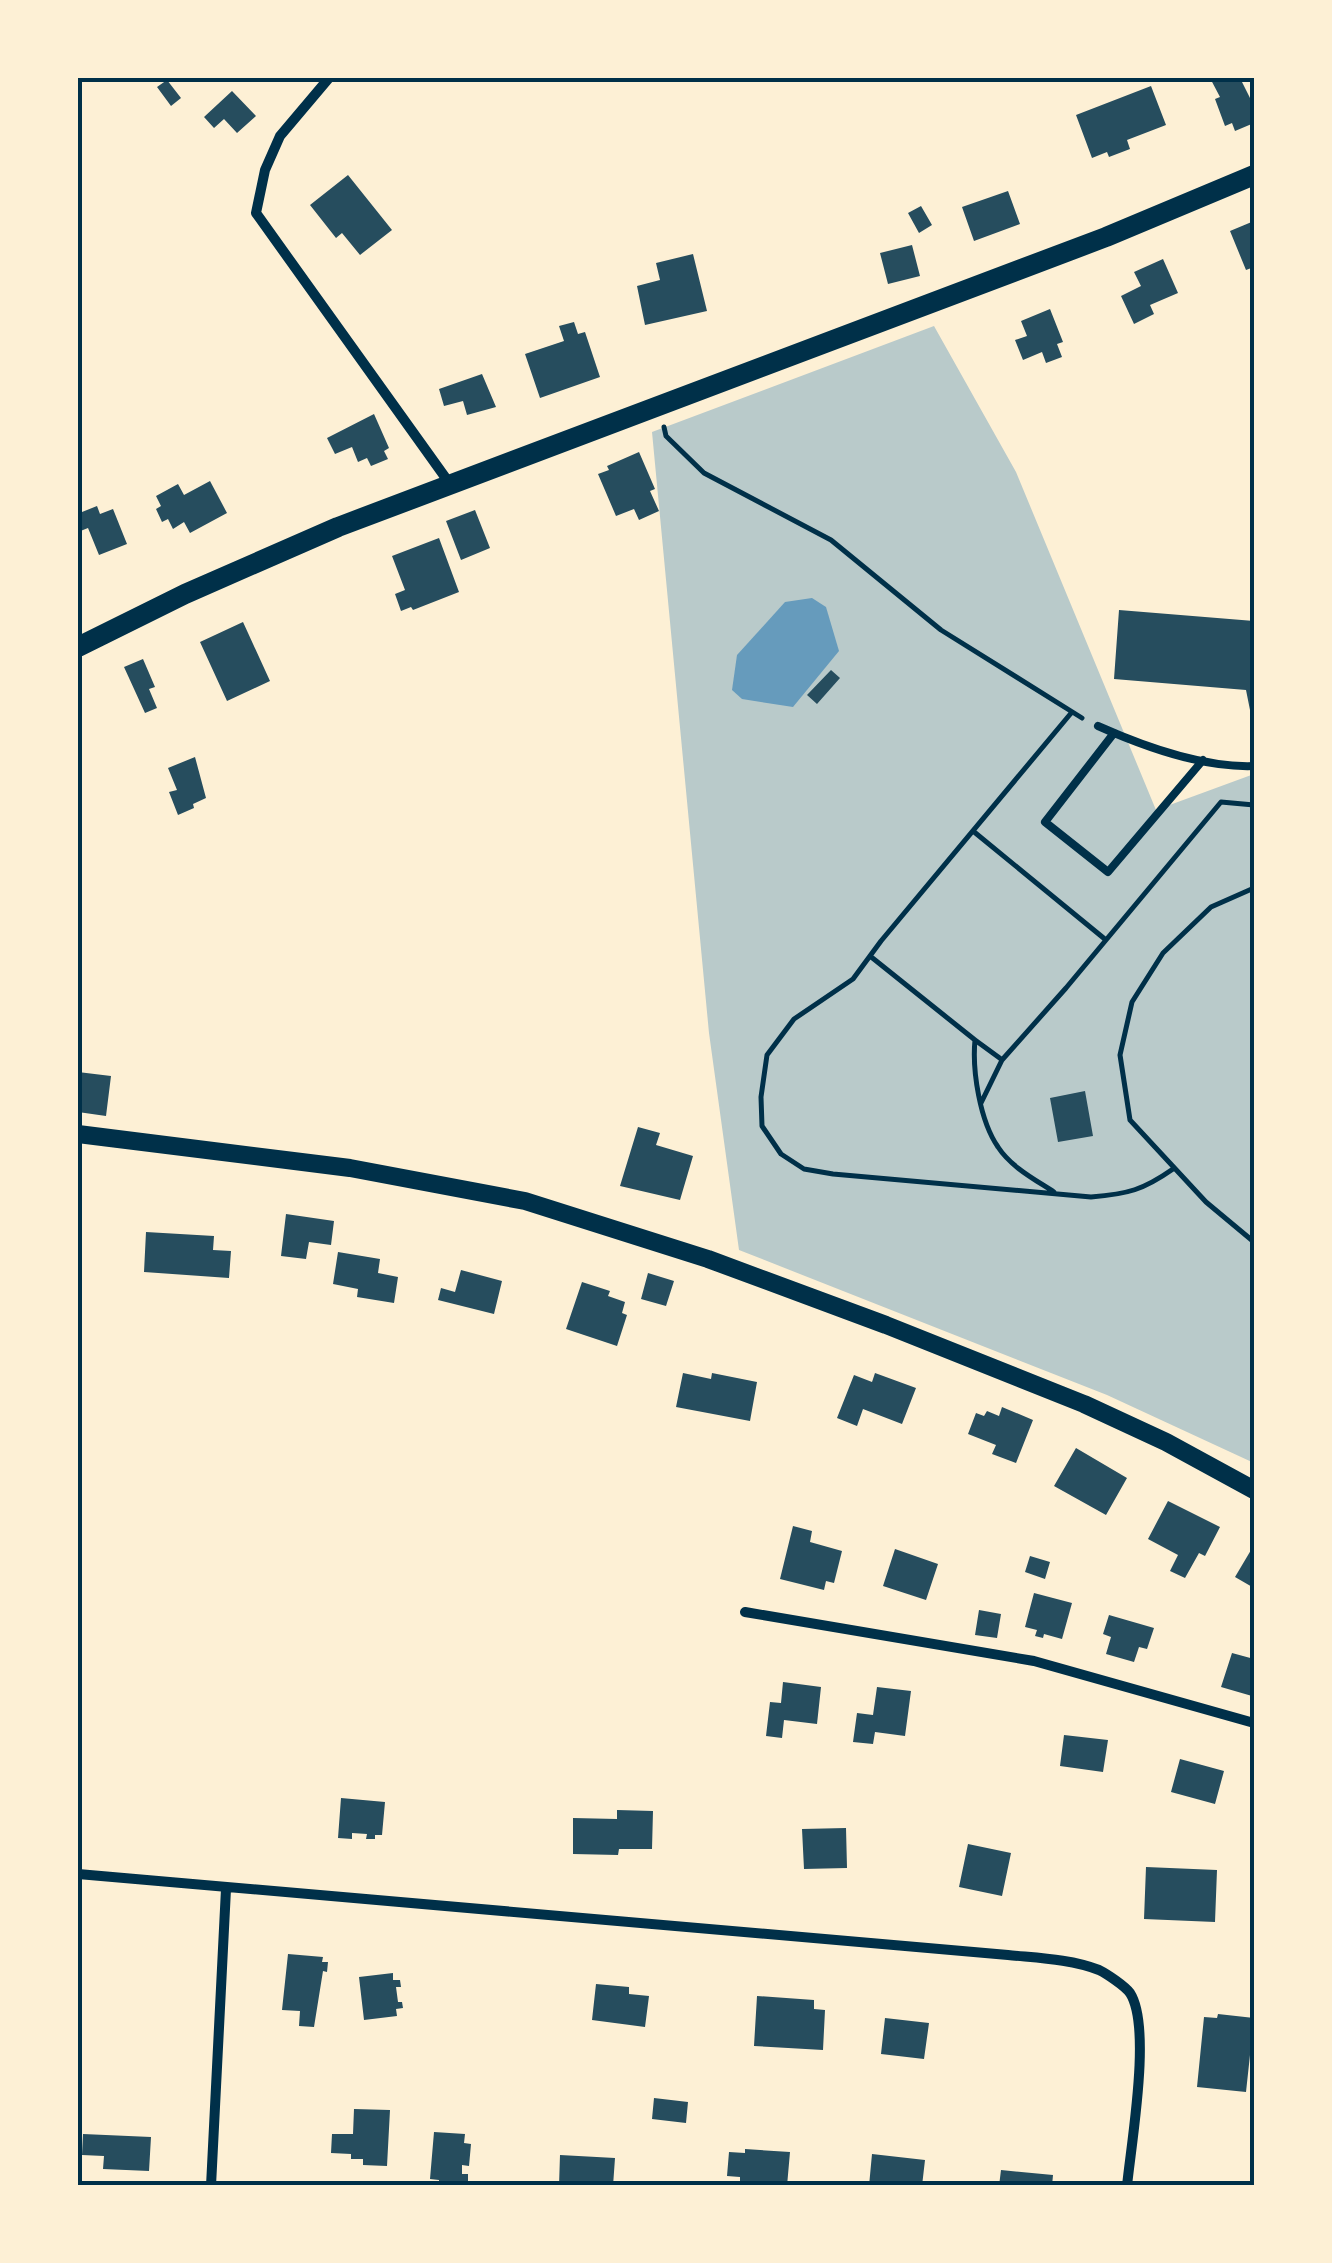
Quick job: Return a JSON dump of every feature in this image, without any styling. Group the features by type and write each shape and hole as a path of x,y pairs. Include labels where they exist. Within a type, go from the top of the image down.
{"main road":[{"path":"78,647 268,556 1106,237 1254,176"}],"street":[{"path":"329,78 280,136 265,170 256,213 450,484"},
{"path":"78,1134 350,1168 525,1201 708,1259 904,1332 1084,1404 1166,1442 1254,1490"},
{"path":"745,1612 1034,1660 1254,1723"},
{"path":"78,1874 1008,1955 1102,1971 1130,1993 1138,2022 1140,2050 1127,2186"},
{"path":"211,2186 226,1889"}],"lane":[{"path":"1098,726 1134,742 1203,760 1254,766"},
{"path":"1114,733 1045,822 1108,872 1203,760"}],"path":[{"path":"658,406 666,436 704,473 831,540 941,630 1098,726"},
{"path":"1072,712 853,979 794,1019 767,1055 761,1097 762,1126 780,1154 804,1170 833,1174 1091,1198 1129,1194 1173,1168"},
{"path":"981,1102 1002,1060 1221,802 1254,805"},
{"path":"973,831 1106,940"},
{"path":"1254,888 1211,907 1163,953 1132,1002 1120,1056 1130,1120 1173,1168 1254,1242"},
{"path":"870,956 1002,1060"},
{"path":"975,1040 972,1064 997,1146 1022,1172 1058,1194"}],"shaded area":[{"path":"934,326 1016,472 1156,810 1254,774 1254,1463 1107,1395 739,1250 709,1033 652,432"}],"water":[{"path":"812,598 826,607 839,651 793,707 742,699 732,690 737,655 785,602"}],"building":[{"path":"1210,78 1240,78 1254,106 1254,123 1235,131 1232,123 1225,126 1215,99 1220,97"},
{"path":"167,80 181,98 171,106 157,87"},
{"path":"1151,86 1166,125 1127,140 1130,149 1092,158 1076,115"},
{"path":"232,91 256,116 237,133 224,119 214,128 204,117"},
{"path":"348,175 392,230 360,255 342,233 336,238 310,205"},
{"path":"1008,191 1020,224 974,241 962,207"},
{"path":"921,206 932,225 919,233 908,213"},
{"path":"1254,221 1254,267 1246,270 1230,231"},
{"path":"912,245 920,276 888,284 880,253"},
{"path":"693,254 707,311 645,325 637,286 660,280 656,263"},
{"path":"1163,259 1178,293 1150,305 1154,314 1134,324 1121,296 1141,286 1134,272"},
{"path":"1050,309 1063,342 1057,344 1062,357 1046,363 1042,352 1023,360 1015,340 1027,336 1021,321"},
{"path":"574,322 578,334 585,332 600,377 540,398 525,354 564,341 559,326"},
{"path":"482,374 496,407 467,415 463,401 444,406 439,389"},
{"path":"374,414 389,448 384,451 388,459 371,466 367,458 358,462 352,447 335,454 327,438"},
{"path":"639,452 655,489 650,491 659,511 639,520 634,509 616,516 598,474"},
{"path":"210,481 227,513 190,533 184,522 173,529 168,519 162,522 156,496 178,484 184,495"},
{"path":"78,501 82,512 97,506 100,514 113,509 127,544 99,555 88,528 78,532"},
{"path":"475,510 490,548 461,560 446,521"},
{"path":"439,538 459,592 401,611 395,594 405,590 392,556"},
{"path":"1119,610 1254,621 1254,713 1251,715 1246,690 1114,679"},
{"path":"243,622 270,681 227,701 200,642"},
{"path":"143,659 155,687 149,689 157,708 145,713 124,667"},
{"path":"831,670 840,678 817,704 807,695"},
{"path":"195,757 206,798 178,815 169,792 177,790 168,768"},
{"path":"78,1072 111,1076 106,1116 78,1112"},
{"path":"1085,1091 1093,1136 1058,1142 1050,1098"},
{"path":"638,1127 660,1133 656,1145 693,1156 680,1200 620,1186"},
{"path":"286,1214 334,1221 331,1245 309,1242 306,1259 281,1256"},
{"path":"146,1232 214,1236 213,1250 231,1251 229,1278 144,1272"},
{"path":"338,1252 380,1259 378,1273 398,1277 394,1303 357,1297 358,1289 333,1284"},
{"path":"461,1270 502,1281 494,1314 438,1300 441,1288 455,1292"},
{"path":"648,1273 674,1281 666,1306 641,1299"},
{"path":"582,1282 610,1291 608,1296 625,1302 622,1313 627,1315 617,1346 566,1329"},
{"path":"683,1373 711,1379 712,1373 757,1382 750,1421 676,1407"},
{"path":"875,1373 916,1388 902,1424 863,1409 857,1426 837,1418 854,1375 872,1382"},
{"path":"1002,1407 1033,1420 1016,1463 992,1454 996,1445 968,1434 976,1413 984,1416 987,1411 999,1416"},
{"path":"1076,1448 1127,1478 1106,1515 1054,1486"},
{"path":"1168,1501 1220,1527 1205,1556 1199,1553 1185,1578 1170,1571 1178,1555 1148,1539"},
{"path":"793,1526 812,1531 810,1542 842,1551 834,1583 826,1581 824,1590 780,1579"},
{"path":"1254,1545 1254,1588 1235,1577"},
{"path":"895,1549 938,1564 926,1600 883,1586"},
{"path":"1030,1556 1050,1562 1045,1579 1025,1572"},
{"path":"1034,1593 1072,1603 1062,1639 1035,1636 1037,1630 1025,1627"},
{"path":"979,1610 1001,1614 997,1638 975,1635"},
{"path":"1109,1615 1154,1628 1147,1649 1139,1647 1134,1662 1106,1654 1111,1637 1103,1634"},
{"path":"1232,1653 1254,1659 1252,1696 1221,1687"},
{"path":"783,1682 821,1687 817,1724 784,1720 782,1738 766,1736 770,1702 781,1703"},
{"path":"877,1687 911,1691 905,1736 875,1732 873,1744 853,1742 857,1713 873,1715"},
{"path":"1064,1735 1108,1740 1103,1772 1060,1766"},
{"path":"1180,1759 1224,1771 1215,1804 1171,1792"},
{"path":"341,1798 385,1802 382,1835 366,1839 367,1834 352,1833 352,1839 338,1838"},
{"path":"617,1810 653,1811 652,1849 619,1849 618,1855 573,1854 573,1818 617,1819"},
{"path":"846,1828 847,1868 804,1869 802,1829"},
{"path":"968,1844 1011,1853 1002,1896 959,1887"},
{"path":"1146,1867 1217,1870 1215,1922 1144,1919"},
{"path":"288,1954 323,1957 322,1962 328,1962 314,2027 299,2026 300,2011 282,2010"},
{"path":"393,1973 393,1980 400,1980 401,1987 396,1987 403,2008 396,2009 397,2016 364,2020 359,1977"},
{"path":"596,1984 629,1987 629,1994 649,1996 645,2027 592,2020"},
{"path":"757,1996 814,2000 814,2009 825,2010 823,2050 754,2046"},
{"path":"1218,2014 1254,2018 1246,2092 1197,2087 1204,2017 1217,2018"},
{"path":"885,2018 929,2023 924,2059 881,2054"},
{"path":"654,2098 688,2102 686,2123 652,2119"},
{"path":"354,2109 390,2110 387,2166 363,2165 363,2159 351,2159 351,2154 331,2153 332,2134 353,2134"},
{"path":"434,2132 465,2134 464,2143 471,2144 469,2166 462,2165 462,2174 468,2174 468,2185 439,2186 439,2180 430,2179"},
{"path":"83,2134 151,2137 149,2171 103,2169 104,2156 82,2155"},
{"path":"745,2149 790,2152 787,2186 740,2183 740,2177 727,2176 729,2152 745,2153"},
{"path":"872,2154 925,2160 922,2186 869,2186"},
{"path":"560,2155 615,2158 613,2186 559,2186"},
{"path":"1001,2170 1053,2175 1052,2186 999,2186"}]}
